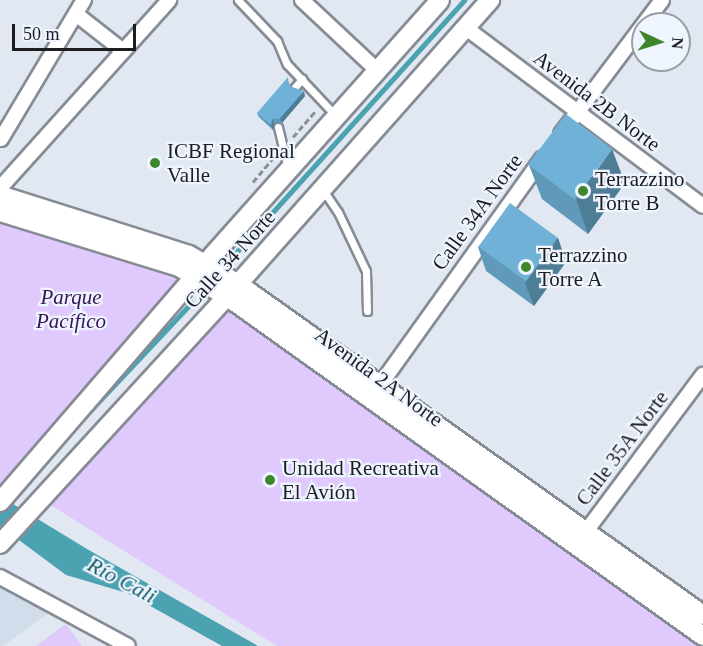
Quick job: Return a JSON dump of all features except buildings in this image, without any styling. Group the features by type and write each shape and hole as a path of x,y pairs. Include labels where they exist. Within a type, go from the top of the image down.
{"main road":[{"name":"Calle 34 Norte","path":"0,502 200,270 440,0"},
{"name":"Calle 34 Norte","path":"0,544 233,290 490,0"},
{"name":"Avenida 2A Norte","path":"0,195 189,255 200,270"},
{"name":"Avenida 2A Norte","path":"0,212 171,264 200,270 233,290 580,540 697,613 703,636"}],"street":[{"path":"1,139 84,0"},
{"path":"0,188 169,0"},
{"path":"302,0 378,71"},
{"name":"Calle 34A Norte","path":"652,12 662,0"},
{"path":"76,14 123,51"},
{"name":"Avenida 2B Norte","path":"466,28 576,114 703,206"},
{"name":"Calle 34A Norte","path":"376,392 455,276 631,40"},
{"name":"Calle 35A Norte","path":"580,540 703,375"},
{"path":"0,577 128,646"}],"lane":[{"path":"238,0 277,41 287,64 337,117"},
{"path":"295,87 302,79"},
{"path":"278,127 289,171"},
{"path":"322,190 338,212 366,271 367,311"}],"shaded area":[{"path":"0,577 57,607 3,646 0,646"}],"green space":[{"name":"Parque Pacífico","path":"0,212 194,276 0,496"},
{"name":"Unidad Recreativa El Avión","path":"227,297 703,636 703,646 277,646 49,504"},
{"path":"66,624 82,646 36,646"}],"water":[{"name":"Río Cali","path":"0,496 87,549 258,646 222,646 127,593 66,575 0,526"}],"waterway":[{"path":"233,256 464,0"},
{"path":"86,415 191,303"}],"place":[{"name":"ICBF Regional Valle","path":"155,163"},
{"name":"Terrazzino Torre B","path":"583,191"},
{"name":"Terrazzino Torre A","path":"526,267"},
{"name":"Unidad Recreativa El Avión","path":"270,480"}]}
